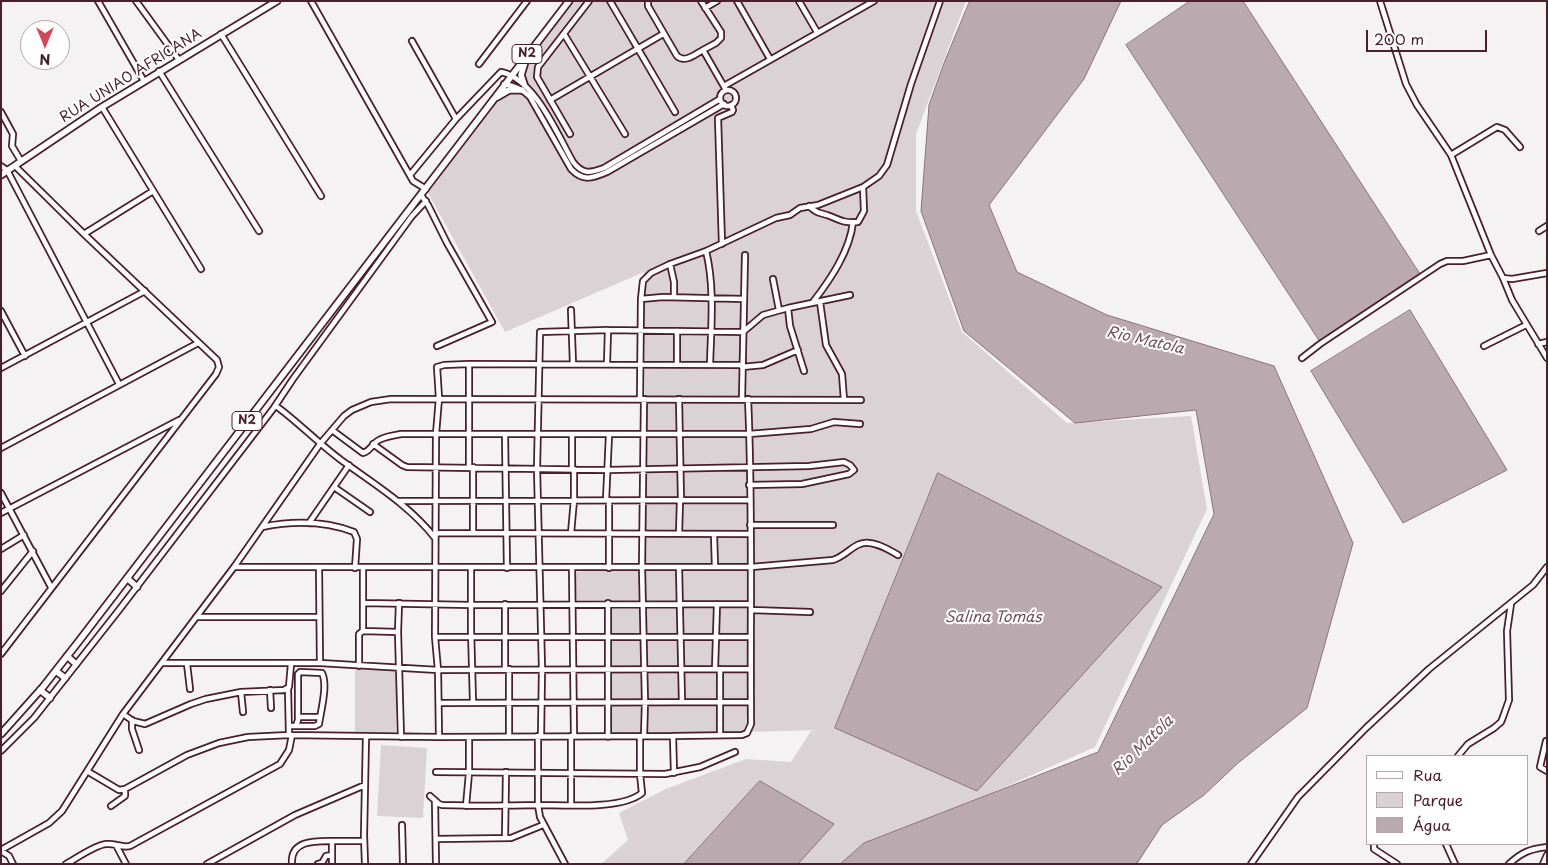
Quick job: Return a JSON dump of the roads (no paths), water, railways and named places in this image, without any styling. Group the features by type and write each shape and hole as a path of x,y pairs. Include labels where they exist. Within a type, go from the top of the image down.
{"main road":[{"name":"RUA UNIAO AFRICANA","path":"1,174 102,106 277,1"},
{"name":"N2","path":"1,734 56,671 569,1"},
{"path":"493,100 509,90 523,87 522,72 529,52"},
{"path":"127,578 137,587"},
{"path":"67,656 76,664"},
{"path":"56,671 65,678"},
{"path":"40,690 50,698"}],"street":[{"path":"98,1 144,81"},
{"path":"136,1 179,60"},
{"path":"311,1 413,181 426,189"},
{"path":"479,64 527,1"},
{"path":"570,134 537,77 537,72 538,67 589,1"},
{"path":"610,1 674,112"},
{"path":"648,1 648,6 663,34 680,58 686,59 721,38 721,32 701,1"},
{"path":"705,8 717,1"},
{"path":"737,1 770,59"},
{"path":"799,1 817,32"},
{"path":"504,84 523,87 534,94 578,169 592,172 604,168 720,99 725,88 770,59 865,3 874,1"},
{"path":"430,796 442,805 571,805 607,804 638,797 642,792 640,774 645,702 642,568 644,435 641,364 641,299 643,283 645,278 670,264 706,251 776,218 790,215 800,208 818,205 862,187 879,176 887,165 911,84 940,1"},
{"path":"1380,1 1406,84 1451,156 1491,255 1526,325 1547,358"},
{"path":"221,34 321,196"},
{"path":"564,34 625,134"},
{"path":"550,100 663,34"},
{"path":"412,41 456,119"},
{"path":"410,175 456,119 501,72 511,75 523,87 571,170 577,176 585,178 595,177 607,172 724,104 731,104 735,101 733,92 725,88 703,50"},
{"path":"159,71 259,231"},
{"path":"720,99 724,104"},
{"path":"722,244 718,118 732,112 731,104"},
{"path":"102,106 202,269"},
{"path":"1,112 13,134 12,146 21,161"},
{"path":"1451,156 1497,127 1505,130 1520,147"},
{"path":"1,166 8,170 119,384"},
{"path":"1,654 218,371 217,360 15,166"},
{"path":"809,206 817,214 826,215 843,222 860,221 863,214 862,187"},
{"path":"84,234 153,191"},
{"path":"421,195 492,322 437,346"},
{"path":"1,751 34,718 137,587 276,406 412,216 426,201"},
{"path":"813,302 839,261 850,238 853,222"},
{"path":"1539,231 1547,226"},
{"path":"706,251 709,264 710,365"},
{"path":"87,771 119,790 125,789 187,755 219,743 248,737 291,735 608,737 747,733 751,724 751,567 749,434 742,366 745,255"},
{"path":"1302,358 1440,264 1447,261 1463,261 1491,255"},
{"path":"670,264 674,282 674,297"},
{"path":"1503,278 1512,279 1547,273"},
{"path":"773,279 779,310"},
{"path":"1507,288 1512,279"},
{"path":"1,368 145,291"},
{"path":"565,864 543,825 538,805 542,669 538,500 540,332 608,330 743,332 759,317 779,310 850,295"},
{"path":"641,299 674,297 744,299"},
{"path":"820,302 826,344 842,374 844,400"},
{"path":"788,308 788,318 804,371"},
{"path":"572,310 572,364"},
{"path":"1,311 25,356"},
{"path":"1484,346 1526,325"},
{"path":"607,363 608,330"},
{"path":"677,331 677,364"},
{"path":"1538,344 1547,342"},
{"path":"1,448 198,343"},
{"path":"439,737 438,670 435,637 436,434 439,398 437,368 444,365 469,364 607,363 763,366 798,350"},
{"path":"469,364 473,500 472,533"},
{"path":"13,864 2,852 57,817 69,802 124,714 234,567 320,444 344,416 352,410 371,402 391,398 861,400"},
{"path":"679,399 679,534"},
{"path":"276,406 320,444 399,501 422,521 436,539"},
{"path":"1,513 180,419"},
{"path":"332,430 363,453 368,452 373,444 386,436 436,434 749,434 811,429 834,422 860,424"},
{"path":"505,434 507,568"},
{"path":"609,434 609,568"},
{"path":"571,534 574,500 572,435"},
{"path":"373,444 404,466 608,470 809,466 844,462 850,464 854,470 846,475 802,484 749,485"},
{"path":"309,523 349,465"},
{"path":"334,487 370,512"},
{"path":"1,494 51,587"},
{"path":"399,501 749,500"},
{"path":"262,528 292,523 309,523 336,526 354,532 357,539 355,568"},
{"path":"750,525 834,524"},
{"path":"436,533 750,534"},
{"path":"714,534 715,567"},
{"path":"1,549 24,535"},
{"path":"234,567 751,567 833,560 841,557 861,543 876,544 898,554"},
{"path":"1,591 33,551"},
{"path":"1251,864 1298,797 1366,728 1429,669 1533,586 1547,566"},
{"path":"319,568 320,663"},
{"path":"359,666 359,634 363,631 363,568"},
{"path":"471,568 473,702"},
{"path":"571,805 574,702 572,568"},
{"path":"680,568 682,702"},
{"path":"363,603 717,604 810,612"},
{"path":"399,603 401,736"},
{"path":"608,603 608,737"},
{"path":"505,604 509,736"},
{"path":"717,604 716,636 720,735"},
{"path":"1459,755 1468,744 1501,722 1509,700 1507,631 1511,604"},
{"path":"196,616 319,618"},
{"path":"363,631 398,632"},
{"path":"435,637 750,636"},
{"path":"162,663 320,663 438,670 750,669"},
{"path":"187,664 190,689"},
{"path":"66,864 101,846 109,844 124,847 130,846 280,764 289,750 291,735 288,689 291,664"},
{"path":"289,726 296,726 316,726 318,724 322,704 324,675 321,672 300,672 298,674 298,717 296,726"},
{"path":"124,714 140,724 145,724 191,704 222,695 288,689"},
{"path":"270,690 271,708"},
{"path":"241,692 243,712"},
{"path":"439,703 751,702"},
{"path":"298,717 320,717"},
{"path":"132,720 132,729 139,750"},
{"path":"365,864 366,736"},
{"path":"673,736 674,773"},
{"path":"466,806 469,773 469,737"},
{"path":"1546,742 1540,767 1547,771"},
{"path":"436,772 674,773 700,767 735,752"},
{"path":"505,838 506,772"},
{"path":"207,864 295,815 365,785"},
{"path":"111,806 125,796 125,789"},
{"path":"436,802 436,864"},
{"path":"402,825 403,864"},
{"path":"436,839 515,838 543,825"},
{"path":"292,864 292,856 300,845 311,842 364,840"},
{"path":"332,841 332,864"},
{"path":"1374,845 1374,849 1397,864"},
{"path":"1446,845 1454,864"},
{"path":"116,846 126,864"},
{"path":"1508,864 1530,849 1547,847"},
{"path":"318,864 322,863 326,856 332,854"},
{"path":"1543,864 1547,855"}],"water":[{"name":"Rio Matola","path":"970,1 1121,1 1084,79 989,205 1017,272 1107,315 1274,366 1353,543 1307,708 1238,763 1204,795 1162,825 1138,862 1134,864 840,864 864,843 1098,752 1214,514 1196,410 1075,423 964,331 921,211 929,105"},
{"path":"1190,1 1243,1 1420,274 1320,342 1126,45"},
{"path":"1410,310 1507,470 1403,523 1311,371"},
{"name":"Salina Tomás","path":"938,473 1162,587 977,791 835,728"},
{"path":"760,781 834,824 798,864 684,864"}]}
